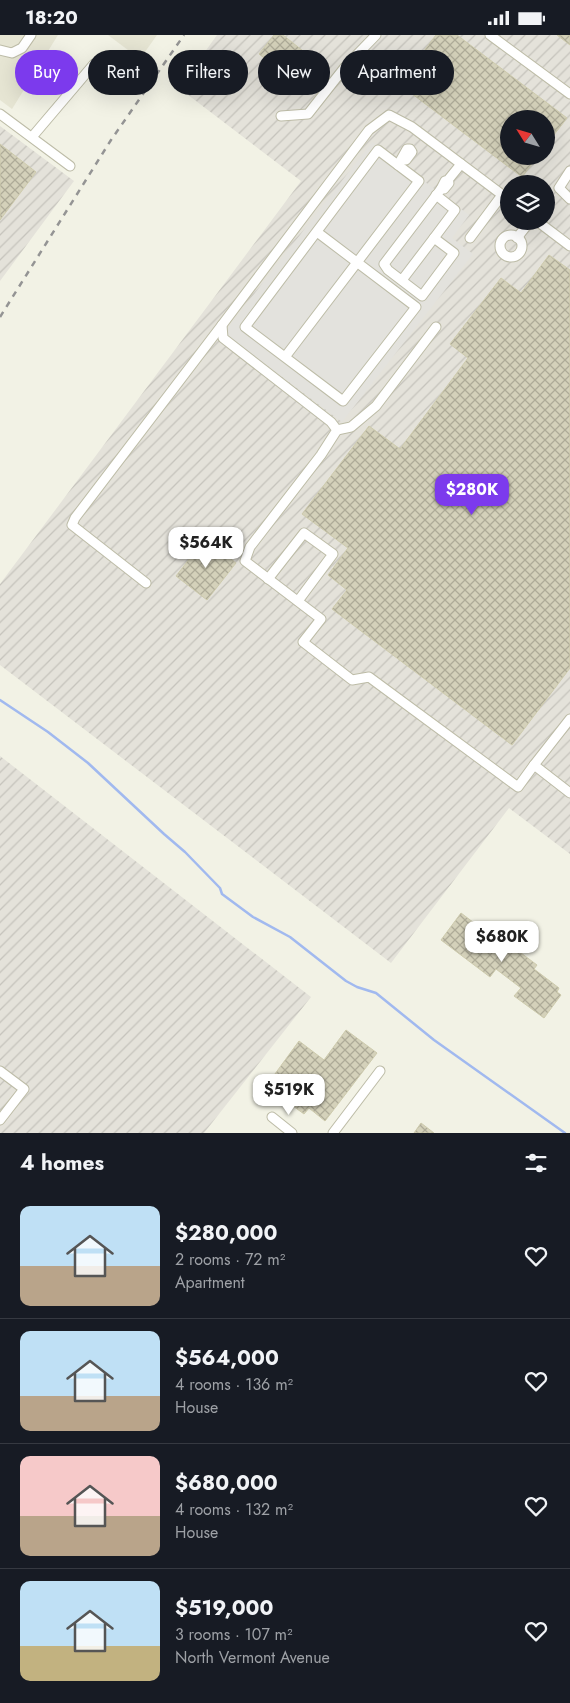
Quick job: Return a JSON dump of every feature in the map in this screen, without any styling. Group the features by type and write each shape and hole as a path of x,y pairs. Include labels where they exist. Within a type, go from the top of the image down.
{"street":[{"path":"0,50 12,53 22,48 31,35"},
{"path":"281,116 308,113 345,67 376,35"},
{"path":"490,35 570,94"},
{"path":"32,137 88,71"},
{"path":"0,114 70,167"},
{"path":"146,583 72,525 87,502 369,130 389,115 412,127 500,193"},
{"path":"400,162 406,160 412,152 410,149 421,134"},
{"path":"285,357 357,263 419,181 400,162 378,150 244,327 343,401 416,307 357,263 317,232"},
{"path":"434,238 454,253 422,296 388,270 384,264 439,192 445,181 448,181 461,164"},
{"path":"570,171 559,188 570,199"},
{"path":"402,280 456,210 439,192"},
{"path":"470,238 500,203"},
{"path":"517,238 523,230"},
{"path":"549,230 570,246"},
{"path":"222,325 223,338 331,422 337,430"},
{"path":"436,327 376,406 351,427 337,430 321,455 250,547 245,561 321,619 304,642 352,680 369,677 518,787 570,719"},
{"path":"268,579 304,533 333,554 298,601"},
{"path":"534,765 570,793"},
{"path":"0,1071 24,1089 0,1120"},
{"path":"333,1133 380,1071"},
{"path":"272,1117 292,1133"}],"shaded area":[{"path":"0,35 58,35 49,50 15,50 15,95 21,95 12,109 0,100"},
{"path":"108,35 157,35 146,50 128,50"},
{"path":"217,35 570,35 570,854 509,808 391,963 0,665 0,584 301,181 188,95 248,95 248,50 206,50"},
{"path":"0,126 74,181 0,281"},
{"path":"372,142 469,215 452,238 473,254 342,422 224,333"},
{"path":"0,756 311,997 204,1133 0,1133"}],"building":[{"path":"274,35 283,35 302,50 262,50"},
{"path":"436,35 457,35 567,118 555,133 555,110 500,110 500,160 414,95 454,95 454,50 425,50"},
{"path":"557,35 570,35 570,45"},
{"path":"0,144 36,172 0,220"},
{"path":"506,165 531,165 524,175 519,175"},
{"path":"549,255 570,270 570,668 512,745 332,609 347,590 328,575 348,548 302,514 369,426 400,449 468,358 450,344 501,278 521,293"},
{"path":"205,539 236,563 207,600 176,576"},
{"path":"461,913 486,932 489,929 537,965 534,969 559,988 557,992 561,995 544,1018 514,996 521,988 496,969 490,977 441,940"},
{"path":"346,1030 377,1053 325,1121 309,1108 304,1114 278,1095 284,1087 272,1078 299,1041 324,1060"},
{"path":"421,1123 434,1133 414,1133"}],"waterway":[{"path":"0,700 48,732 88,763 185,852 220,888 222,894 253,917 290,937 346,981 376,993 434,1040 565,1133"}],"railway":[{"path":"0,317 111,140 184,35"}]}
